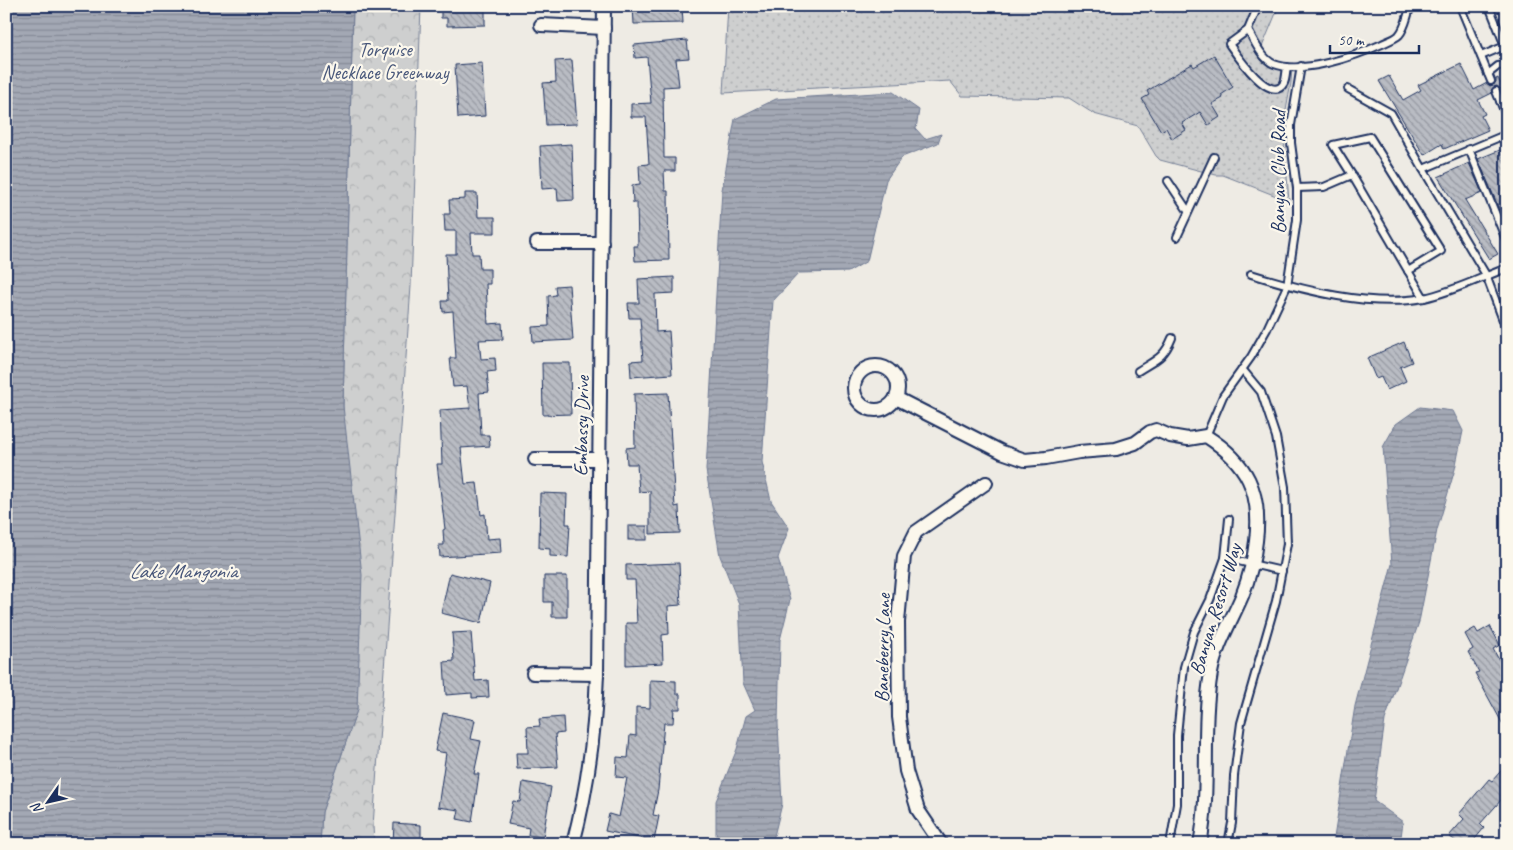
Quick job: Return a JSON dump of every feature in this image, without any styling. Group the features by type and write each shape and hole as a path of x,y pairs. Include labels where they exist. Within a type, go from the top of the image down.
{"street":[{"name":"Embassy Drive","path":"573,844 589,770 596,717 598,674 604,6"},
{"path":"541,25 604,28"},
{"path":"537,243 602,244"},
{"path":"896,398 1002,452 1025,460 1116,449 1135,443 1156,430 1170,436 1188,439 1206,436"},
{"name":"Banyan Resort Way","path":"1200,844 1205,800 1205,728 1212,672 1220,643 1242,597 1252,564 1258,516 1253,490 1248,478 1226,449 1206,436"},
{"path":"535,459 600,459"},
{"name":"Baneberry Lane","path":"941,844 918,810 906,771 899,717 898,622 904,556 916,532 986,484"},
{"path":"533,673 598,674"}],"lane":[{"path":"1258,6 1248,30 1229,44 1244,65 1264,85 1274,89 1280,87 1284,82 1287,67"},
{"path":"1248,30 1263,55 1272,64 1287,67 1331,62 1362,53 1398,36 1404,28 1411,6"},
{"path":"1460,6 1491,81"},
{"path":"1481,56 1505,46 1489,6"},
{"path":"1488,74 1498,66 1507,65"},
{"name":"Banyan Club Road","path":"1206,436 1223,396 1267,330 1287,286 1297,220 1297,188 1291,142 1291,125 1301,66"},
{"path":"1348,88 1391,113 1486,275 1507,331"},
{"path":"1496,91 1507,118"},
{"path":"1500,102 1507,98"},
{"path":"1423,169 1504,135 1507,147"},
{"path":"1408,271 1441,251 1370,137 1333,145 1424,298"},
{"path":"1470,149 1507,242"},
{"path":"1177,237 1214,157"},
{"path":"1297,188 1324,187 1352,175"},
{"path":"1168,181 1188,211"},
{"path":"1251,274 1287,286 1381,301 1424,298 1507,268"},
{"path":"1138,371 1162,356 1172,338"},
{"path":"1228,844 1232,823 1234,776 1241,723 1276,601 1287,544 1285,487 1276,437 1261,392 1242,369"},
{"path":"1170,844 1177,804 1177,735 1184,667 1194,632 1210,600 1225,558 1229,519"},
{"path":"1225,558 1282,571"}],"green space":[{"name":"Torquise Necklace Greenway","path":"353,6 421,6 411,286 373,826 374,844 320,844 322,812 357,710 343,406"},
{"path":"728,6 1279,6 1262,47 1274,62 1292,66 1283,127 1289,201 1223,175 1216,175 1160,160 1138,126 1094,114 1069,98 962,96 950,81 723,93"}],"water":[{"name":"Lake Mangonia","path":"6,6 353,6 343,406 362,575 357,710 322,812 320,844 6,844"},
{"path":"893,92 919,110 916,129 925,139 941,134 938,143 902,157 886,180 867,261 848,272 799,273 773,301 762,462 771,501 789,528 778,558 790,600 780,640 778,724 782,804 772,844 716,844 716,801 737,749 746,716 755,710 743,683 739,604 720,556 706,470 722,190 735,119 776,99"},
{"path":"1420,407 1453,411 1463,431 1455,469 1437,530 1419,622 1385,720 1374,801 1403,822 1400,844 1333,844 1355,706 1392,564 1383,447 1396,424"}],"building":[{"path":"441,6 485,6 485,25 447,26 447,18 441,18"},
{"path":"633,6 682,6 683,23 634,24"},
{"path":"687,40 689,58 676,59 679,86 663,87 664,158 675,158 675,171 664,171 665,191 668,191 669,260 635,261 634,246 638,246 637,203 633,203 632,185 640,184 639,165 649,164 646,117 631,117 631,104 651,103 647,57 635,58 634,45"},
{"path":"1214,55 1233,87 1221,95 1223,98 1212,104 1220,117 1208,125 1200,112 1182,123 1186,130 1172,139 1166,128 1161,131 1142,99 1149,95 1147,91 1192,64 1194,67"},
{"path":"572,60 577,124 546,125 543,83 556,82 555,61"},
{"path":"482,63 485,116 458,118 455,65"},
{"path":"1461,64 1474,90 1487,83 1490,86 1493,85 1498,78 1503,88 1494,87 1491,90 1492,93 1478,100 1485,114 1481,116 1488,130 1444,149 1442,144 1424,155 1379,81 1389,76 1403,100 1421,90 1418,85"},
{"path":"572,144 574,200 558,201 557,188 542,189 540,146"},
{"path":"1500,150 1507,168 1507,227 1478,159"},
{"path":"1469,163 1482,193 1465,200 1498,254 1489,259 1438,177"},
{"path":"465,193 477,193 478,217 495,217 495,233 471,233 472,254 479,254 480,269 490,269 490,284 486,284 488,324 502,323 503,339 479,340 481,359 495,358 496,371 487,372 489,392 479,393 481,435 489,435 490,446 461,448 465,484 477,483 481,515 485,514 487,539 500,538 501,553 440,557 439,545 444,545 443,530 445,529 437,464 442,464 440,410 470,408 467,386 453,387 450,358 456,358 453,311 443,312 442,301 448,301 446,254 456,254 456,231 445,231 444,214 450,214 449,200 465,199"},
{"path":"674,277 674,293 655,294 656,332 669,331 672,374 631,377 630,361 643,360 640,318 629,318 628,303 639,303 638,279"},
{"path":"569,285 573,340 533,342 532,327 549,326 548,296 556,295 555,286"},
{"path":"1404,342 1412,362 1400,367 1406,381 1387,390 1381,377 1376,379 1367,358"},
{"path":"542,363 570,363 571,414 543,415"},
{"path":"668,393 675,507 679,506 680,533 650,534 650,491 639,492 637,464 627,464 626,448 635,447 634,394"},
{"path":"540,493 567,494 566,524 570,524 568,557 550,556 550,549 539,548"},
{"path":"628,526 647,526 647,540 628,540"},
{"path":"679,563 681,605 668,606 669,634 662,635 663,663 626,665 626,623 637,623 635,580 626,580 626,565"},
{"path":"450,573 490,583 481,623 441,613"},
{"path":"544,576 567,576 567,617 552,617 552,602 544,602"},
{"path":"1490,626 1500,645 1493,649 1507,674 1507,732 1475,673 1479,672 1468,652 1473,649 1465,634 1475,628 1478,633"},
{"path":"471,632 475,681 488,680 489,697 472,698 472,693 446,695 444,662 454,661 452,633"},
{"path":"650,680 676,681 676,694 680,694 680,709 674,709 673,723 664,723 658,790 653,815 659,816 654,841 605,831 609,814 619,817 627,778 616,777 617,757 628,758 630,735 636,736 636,707 650,708"},
{"path":"443,713 475,720 471,739 481,741 474,774 479,774 472,822 457,819 459,810 438,807 446,753 435,751"},
{"path":"563,717 564,733 555,734 558,767 517,769 516,753 528,753 527,727 540,726 539,719"},
{"path":"1507,764 1507,804 1502,799 1480,824 1484,828 1471,844 1459,844 1449,836 1464,819 1459,814 1489,779 1492,781"},
{"path":"523,782 551,787 543,837 528,835 529,828 508,824 513,801 520,802"},
{"path":"394,823 421,825 421,836 417,844 393,844"}]}
